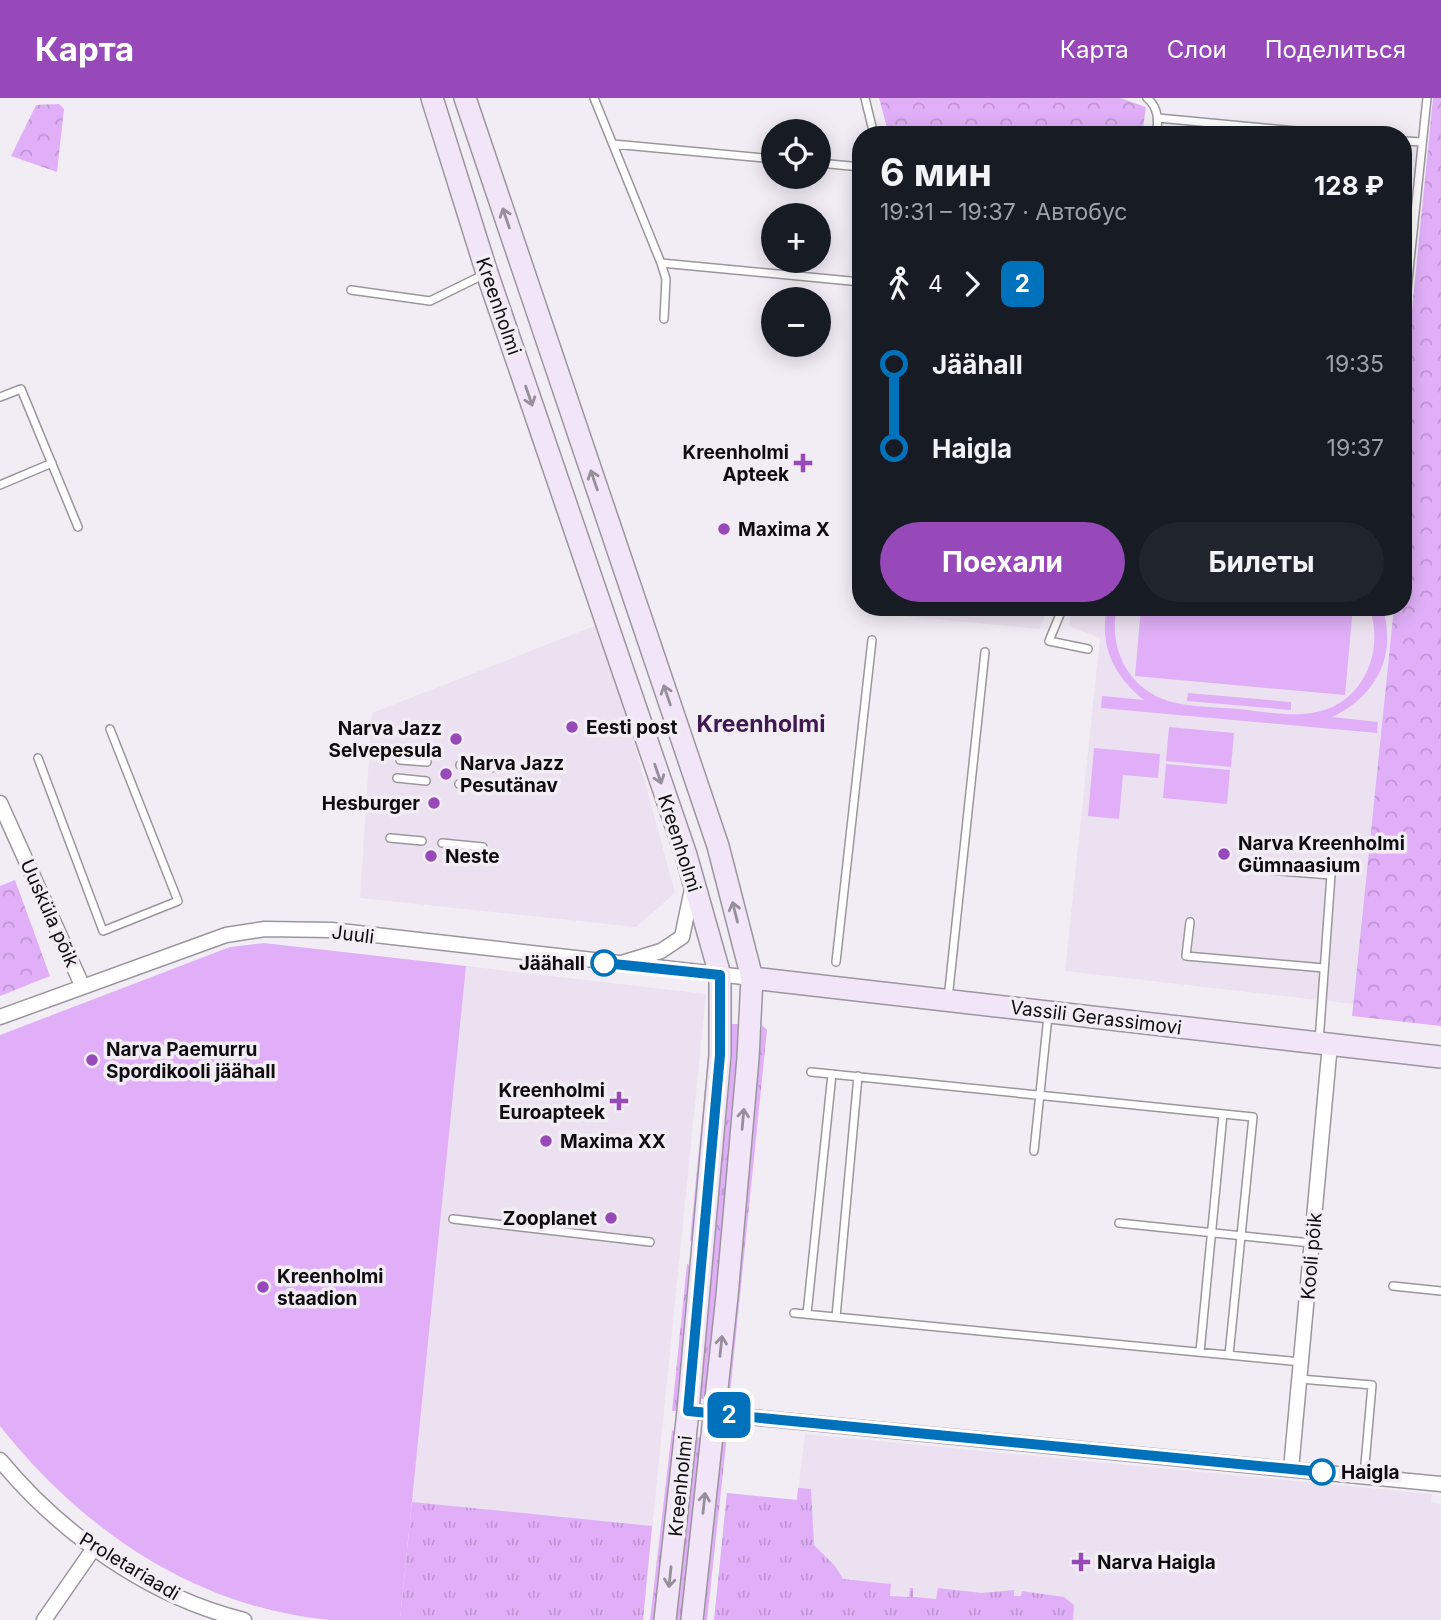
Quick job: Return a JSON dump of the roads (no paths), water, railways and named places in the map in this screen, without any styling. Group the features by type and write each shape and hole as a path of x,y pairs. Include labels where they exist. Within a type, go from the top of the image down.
{"main road":[{"name":"Kreenholmi","path":"432,98 487,273 693,880 720,975 720,1055 688,1411 665,1620"},
{"name":"Kreenholmi","path":"465,98 718,846 751,978 748,1058 692,1620"},
{"path":"487,273 521,262"},
{"path":"609,630 641,618"},
{"name":"Vassili Gerassimovi","path":"751,978 1441,1057"}],"street":[{"name":"Uusküla põik","path":"0,803 82,985"},
{"path":"617,964 661,951 682,937 693,880"},
{"name":"Juuli","path":"0,1017 82,985 226,935 265,929 331,930 751,978"},
{"name":"Kooli põik","path":"1292,1469 1312,1243 1325,1043"},
{"path":"688,1411 1441,1484"},
{"name":"Proletariaadi","path":"0,1460 52,1515 94,1548 198,1605 244,1620"},
{"path":"44,1620 94,1548"}],"lane":[{"path":"594,98 666,279 664,319"},
{"path":"865,98 872,126"},
{"path":"1147,98 1154,103 1158,126"},
{"path":"1412,215 1427,98"},
{"path":"1158,118 1244,126"},
{"path":"1412,141 1422,142"},
{"path":"613,144 761,158"},
{"path":"831,164 852,166"},
{"path":"661,264 852,281"},
{"path":"351,290 430,302 487,273"},
{"path":"0,397 21,389 78,527"},
{"path":"0,485 52,463"},
{"path":"1059,616 1049,641 1088,649"},
{"path":"836,962 872,640"},
{"path":"948,1000 985,652"},
{"path":"38,758 103,931 178,901 110,729"},
{"path":"400,760 428,762"},
{"path":"460,765 492,768"},
{"path":"397,778 426,780"},
{"path":"459,784 490,787"},
{"path":"390,838 422,841"},
{"path":"443,843 483,847"},
{"path":"1256,869 1331,874 1324,968 1325,1043"},
{"path":"1190,922 1186,956 1324,968"},
{"path":"1034,1151 1048,1011"},
{"path":"811,1072 1254,1117 1229,1355"},
{"path":"807,1314 832,1074"},
{"path":"836,1317 858,1076"},
{"path":"1200,1352 1223,1114"},
{"path":"453,1219 650,1242"},
{"path":"1119,1223 1312,1243"},
{"path":"1393,1286 1441,1291"},
{"path":"794,1313 1301,1362"},
{"path":"1300,1379 1372,1385 1364,1476"}],"place":[{"name":"Kreenholmi Apteek","path":"803,463"},
{"name":"Maxima X","path":"724,529"},
{"name":"Eesti post","path":"572,727"},
{"name":"Narva Jazz Selvepesula","path":"456,739"},
{"name":"Narva Jazz Pesutänav","path":"446,774"},
{"name":"Hesburger","path":"434,803"},
{"name":"Narva Kreenholmi Gümnaasium","path":"1224,854"},
{"name":"Neste","path":"431,856"},
{"name":"Jäähall","path":"604,963"},
{"name":"Narva Paemurru Spordikooli jäähall","path":"92,1060"},
{"name":"Kreenholmi Euroapteek","path":"619,1101"},
{"name":"Maxima XX","path":"546,1141"},
{"name":"Zooplanet","path":"611,1218"},
{"name":"Kreenholmi staadion","path":"263,1287"},
{"name":"Haigla","path":"1322,1472"},
{"name":"Narva Haigla","path":"1081,1562"}],"district":[{"name":"Kreenholmi","path":"761,724"}]}
